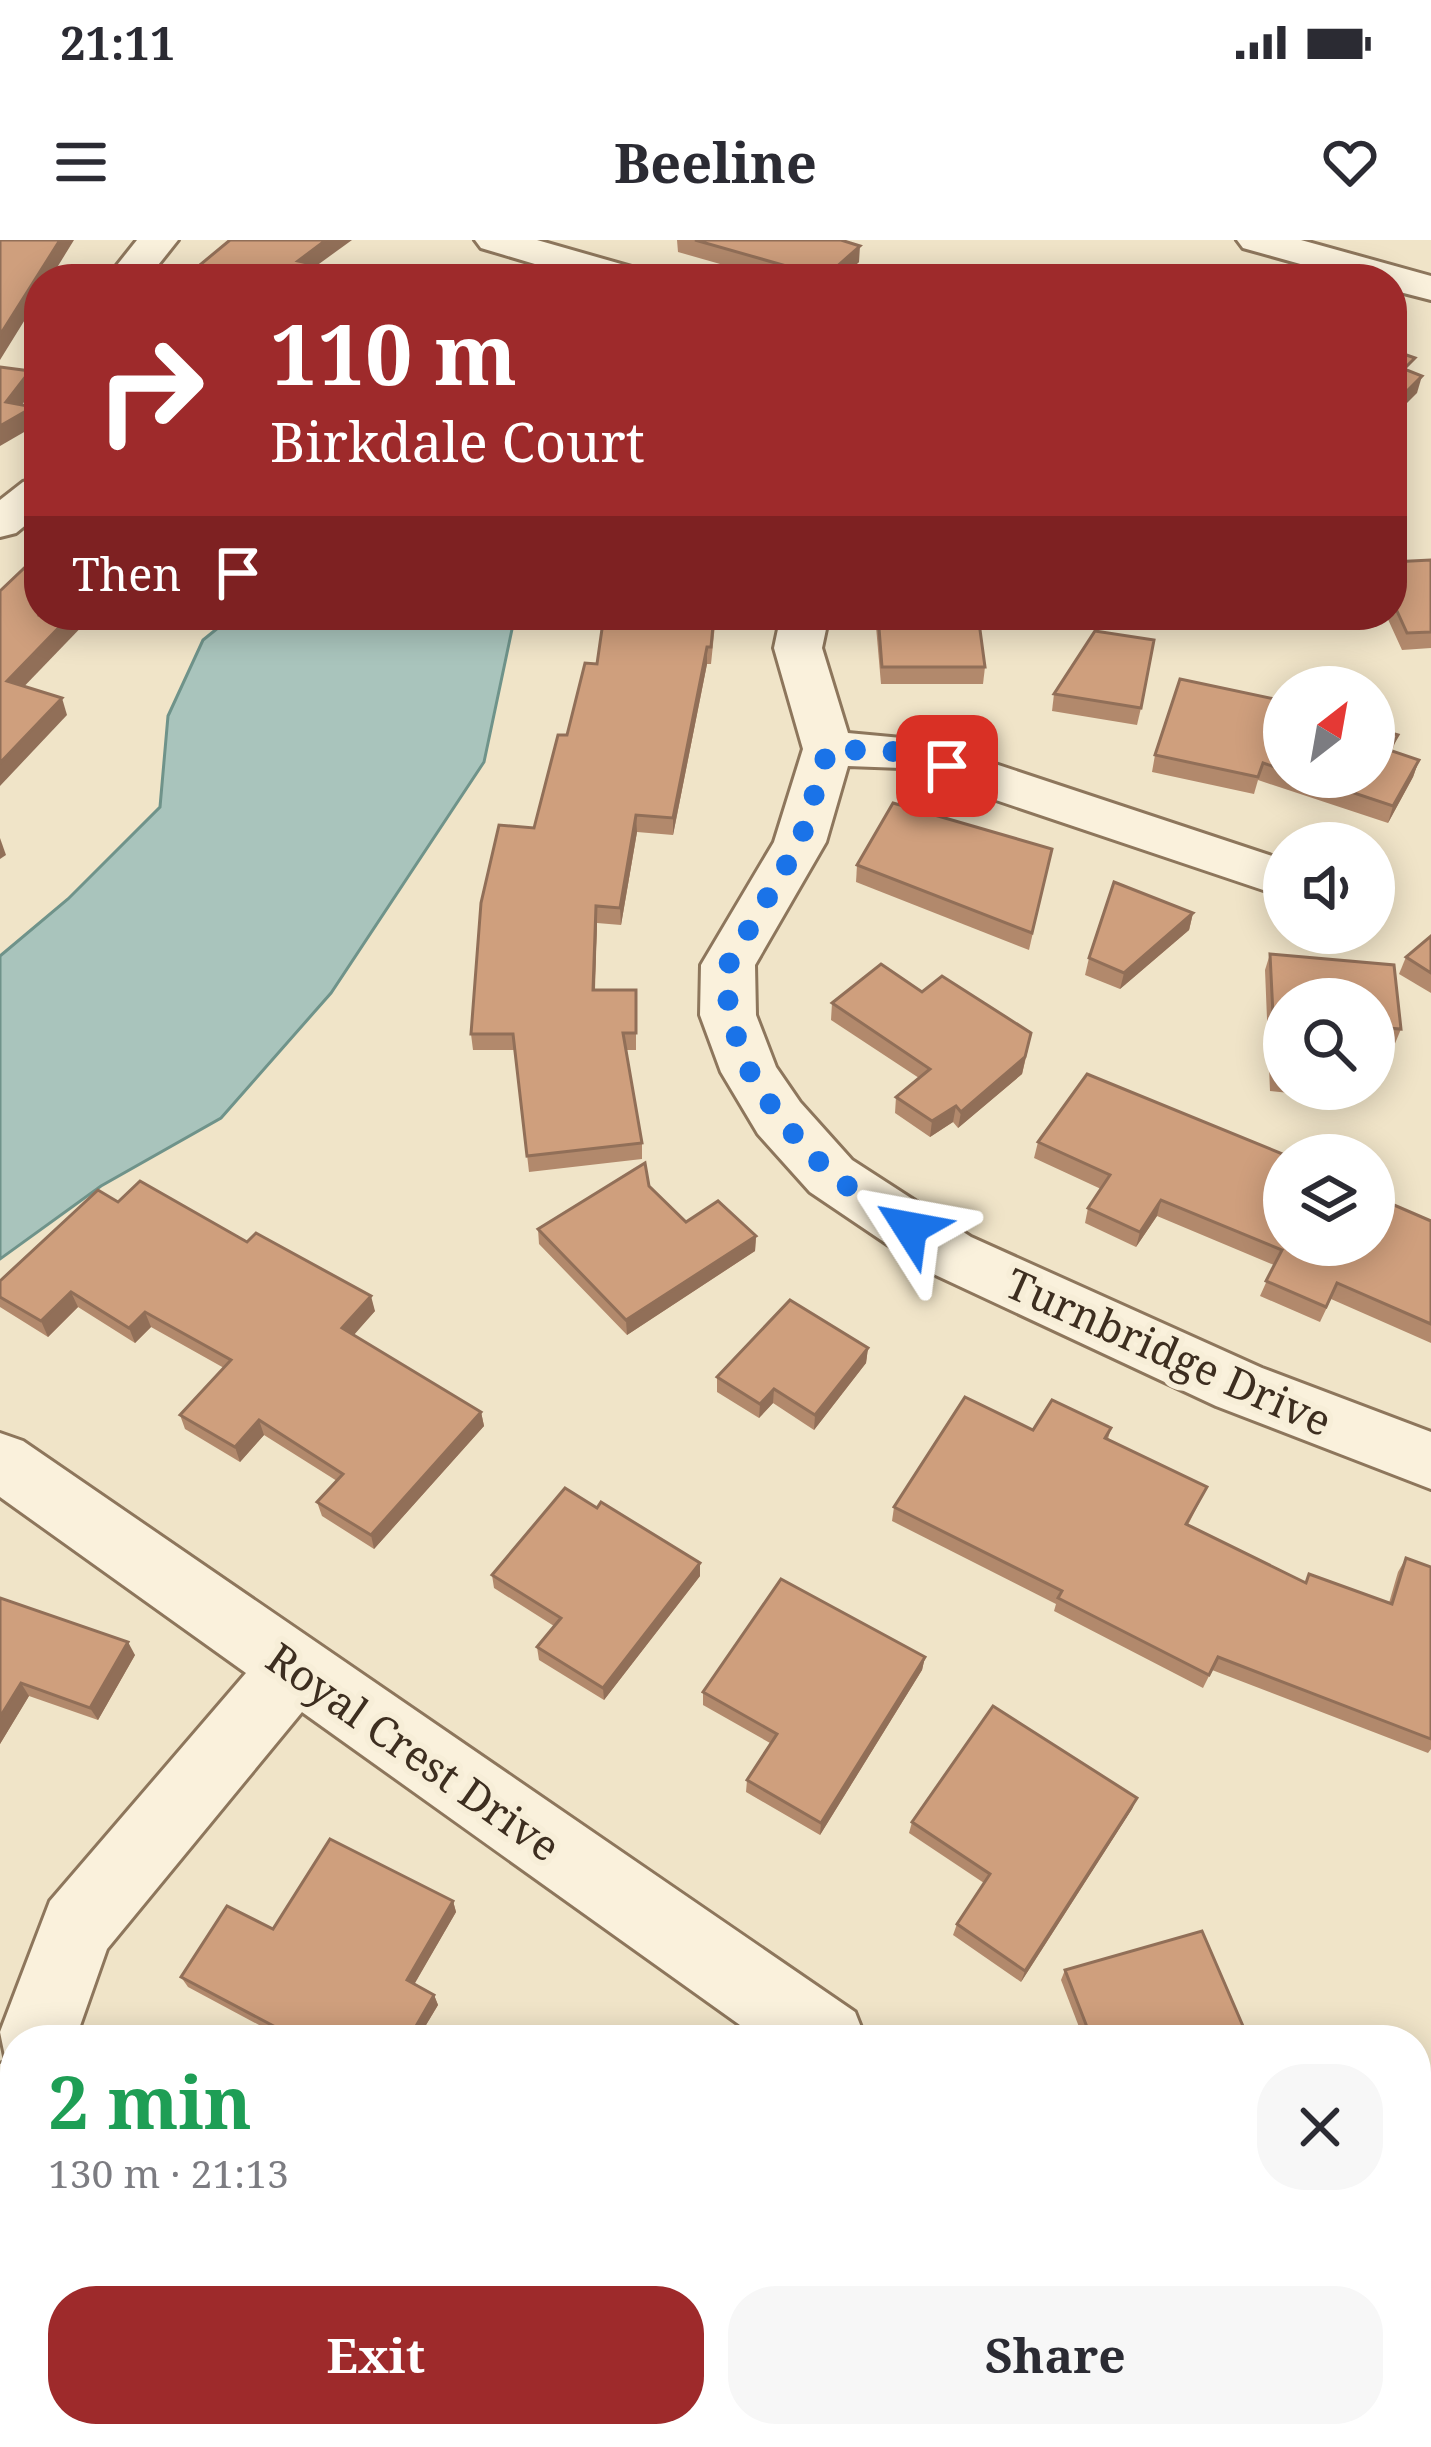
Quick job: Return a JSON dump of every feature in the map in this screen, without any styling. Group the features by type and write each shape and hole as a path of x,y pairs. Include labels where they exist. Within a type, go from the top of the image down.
{"street":[{"path":"138,264 158,240"},
{"path":"495,240 577,264"},
{"path":"1257,240 1344,264"},
{"path":"0,523 24,503"},
{"path":"802,630 798,648 828,749 905,752 1263,872"},
{"name":"Turnbridge Drive","path":"828,749 800,842 728,965 728,1015 750,1072 779,1118 831,1175 949,1254 1239,1387 1431,1461"},
{"name":"Royal Crest Drive","path":"0,1461 806,2025"},
{"path":"41,2025 77,1927 295,1668"}],"water":[{"path":"215,630 512,630 484,762 331,993 221,1118 101,1186 0,1259 0,956 68,899 160,807 168,716 203,640"}],"building":[{"path":"0,240 60,240 45,264 24,264 24,297 0,335"},
{"path":"230,240 326,240 298,261 312,264 201,264"},
{"path":"695,240 841,240 860,246 840,264 779,264"},
{"path":"0,367 24,370 24,379 6,402 24,405 24,412 0,426"},
{"path":"1407,370 1422,376 1407,391"},
{"path":"1431,560 1431,632 1406,630 1407,561"},
{"path":"24,568 24,630 56,630 7,681 62,698 0,763 0,591"},
{"path":"602,630 713,630 673,818 636,815 620,908 596,906 593,990 636,990 636,1033 623,1033 642,1143 527,1156 513,1034 471,1034 481,903 499,825 534,828 558,735 567,735 585,663 597,664"},
{"path":"879,630 980,630 985,667 882,667"},
{"path":"1095,631 1154,640 1141,708 1054,694"},
{"path":"1180,679 1263,697 1263,763 1258,777 1155,755"},
{"path":"1395,752 1419,760 1393,806 1369,798 1395,798"},
{"path":"893,803 1052,849 1032,933 857,865"},
{"path":"1114,882 1193,913 1124,973 1089,958"},
{"path":"1431,936 1431,973 1406,957"},
{"path":"1270,954 1394,965 1401,1029 1395,1029 1395,978 1271,978"},
{"path":"881,964 922,992 942,976 1031,1033 1025,1057 961,1112 956,1106 932,1121 896,1097 930,1069 832,1003"},
{"path":"1087,1074 1263,1146 1263,1242 1161,1200 1140,1232 1088,1208 1110,1175 1038,1142"},
{"path":"645,1163 649,1186 686,1222 718,1201 756,1236 626,1320 538,1229"},
{"path":"140,1181 247,1242 256,1233 371,1296 342,1328 481,1412 371,1535 317,1502 343,1474 259,1420 235,1447 180,1415 231,1360 145,1312 129,1328 71,1292 41,1321 0,1297 0,1281 98,1190 118,1202"},
{"path":"1395,1205 1431,1221 1431,1324 1337,1283 1326,1307 1266,1281 1274,1266 1395,1266"},
{"path":"790,1300 868,1348 815,1415 774,1389 760,1404 717,1377"},
{"path":"965,1397 1033,1430 1052,1400 1111,1428 1105,1438 1207,1487 1186,1524 1306,1583 1309,1574 1392,1604 1406,1558 1431,1567 1431,1739 1218,1657 1209,1675 1058,1598 1062,1591 894,1507"},
{"path":"565,1488 597,1508 601,1502 700,1563 603,1688 537,1647 561,1618 492,1575"},
{"path":"781,1579 925,1657 821,1823 747,1780 777,1734 703,1692"},
{"path":"0,1598 128,1642 90,1708 21,1683 0,1717"},
{"path":"993,1706 1137,1798 1025,1971 957,1924 990,1874 912,1822"},
{"path":"330,1839 453,1901 407,1980 434,1995 417,2025 272,2025 181,1977 227,1906 273,1929"},
{"path":"1202,1931 1243,2025 1086,2025 1065,1970"}],"route":[{"path":"910,1228 831,1175 779,1118 750,1072 728,1015 728,965 800,842 828,749 905,752 947,766"}]}
